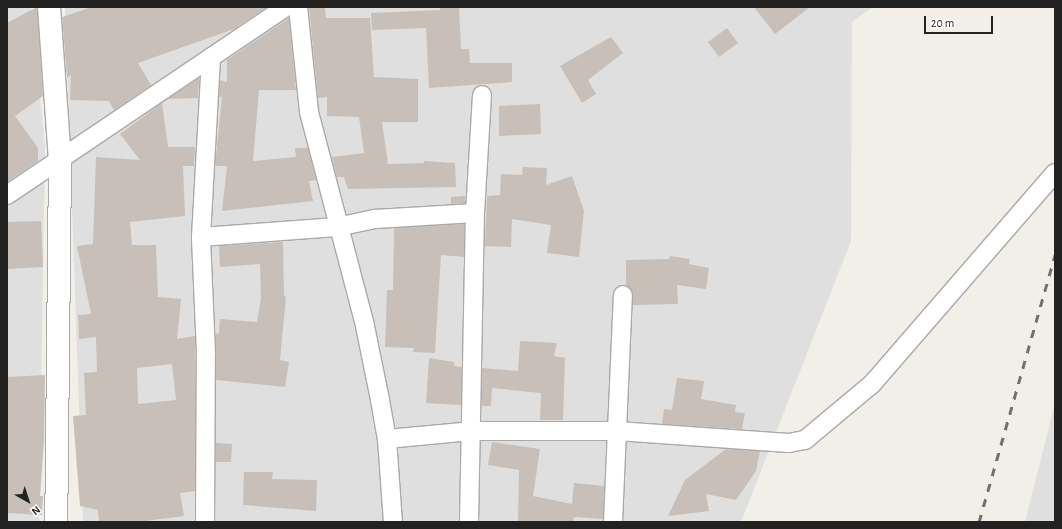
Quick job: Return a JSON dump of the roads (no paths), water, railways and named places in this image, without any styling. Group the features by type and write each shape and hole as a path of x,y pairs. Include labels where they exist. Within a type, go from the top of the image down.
{"street":[{"path":"49,7 60,161 56,522"},
{"path":"7,195 60,161 286,7"},
{"path":"298,7 309,112 365,326 387,439 393,522"},
{"path":"205,522 206,353 201,237 211,58"},
{"path":"469,522 475,213 482,95"},
{"path":"387,439 471,431 617,431 789,444 805,440 872,384 1055,173"},
{"path":"201,237 338,227 375,219 475,213"},
{"path":"613,522 623,295"}],"railway":[{"path":"979,522 1055,255"}]}
